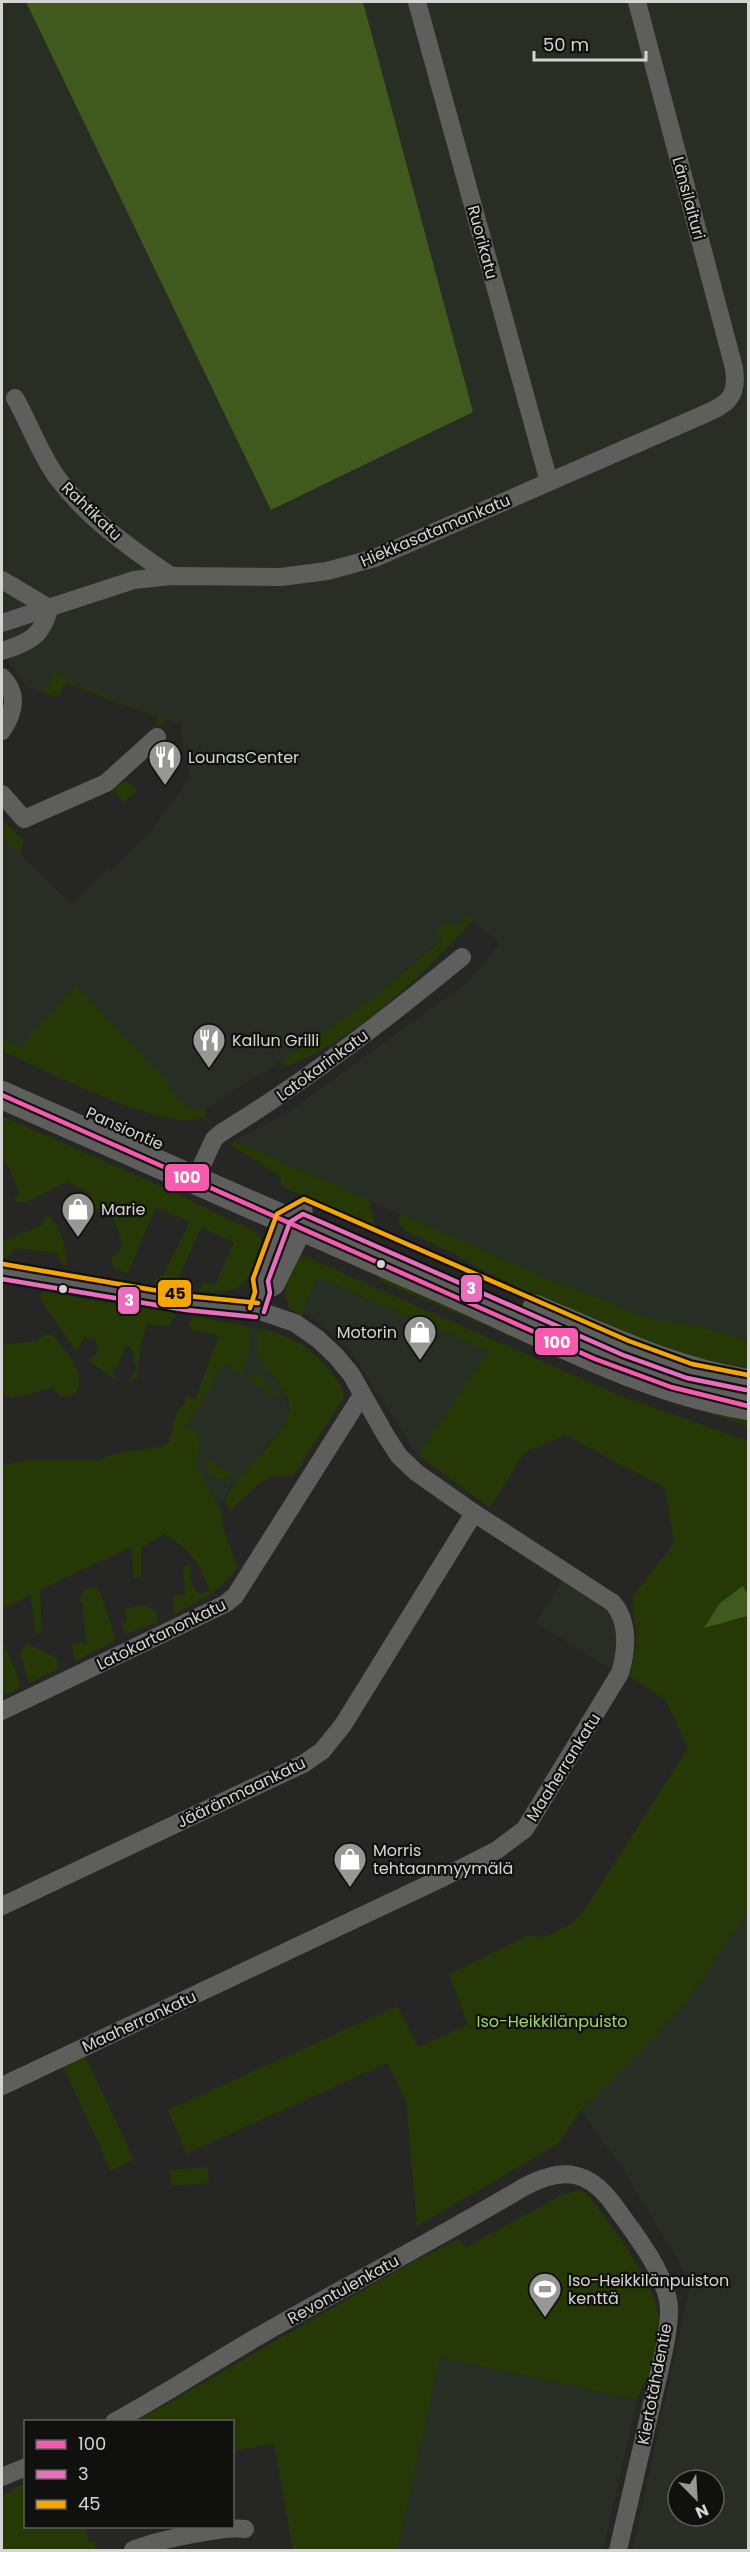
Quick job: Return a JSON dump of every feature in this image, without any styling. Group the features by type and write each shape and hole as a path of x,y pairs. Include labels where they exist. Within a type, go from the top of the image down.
{"main road":[{"name":"Pansiontie","path":"2,1074 199,1171 622,1368 682,1392 748,1406"},
{"name":"Pansiontie","path":"2,1095 199,1171"},
{"name":"Pansiontie","path":"297,1217 626,1348 690,1371 748,1383"}],"street":[{"name":"Ruorikatu","path":"417,2 549,482"},
{"name":"Länsilaituri","path":"638,2 734,368 736,380 732,396"},
{"name":"Hiekkasatamankatu","path":"2,623 18,615 49,608 134,580 171,576 281,577 327,571 375,558 698,417 724,405 732,396"},
{"name":"Rahtikatu","path":"15,398 55,474 71,494 112,533 171,576"},
{"path":"2,580 49,608 45,626 30,640 2,651"},
{"path":"2,677 7,682 14,702 8,722 2,731"},
{"path":"2,794 24,819 106,783 157,737"},
{"name":"Latokarinkatu","path":"199,1171 214,1139 221,1132 336,1056 408,1002 462,957"},
{"path":"256,1310 263,1292 260,1281 297,1217"},
{"name":"Maaherrankatu","path":"2,1271 187,1303 256,1310 295,1323 318,1339 351,1374 399,1456 417,1473 474,1513 609,1599 622,1617 626,1652 621,1673 525,1829 497,1850 2,2086"},
{"name":"Latokartanonkatu","path":"2,1711 225,1604 235,1596 362,1395"},
{"name":"Jääränmaankatu","path":"2,1906 303,1764 322,1751 343,1725 474,1513"},
{"name":"Revontulenkatu","path":"116,2420 168,2393 210,2364 524,2187 561,2173 578,2176"},
{"name":"Kiertotähdentie","path":"578,2176 605,2193 622,2216 658,2274 669,2303 662,2359 618,2550"},
{"path":"2,2477 24,2468"},
{"path":"234,2527 245,2529"},
{"path":"133,2550 158,2542 226,2528"}],"shaded area":[{"path":"2,2 26,2 272,510 473,412 363,2 748,2 748,1340 698,1326 649,1318 526,1269 234,1141 287,1113 469,981 500,944 467,915 454,929 446,922 443,938 374,997 317,1038 205,1109 177,1116 2,1038 2,837 72,905 108,869 111,871 153,828 190,778 180,729 183,725 63,679 57,696 43,693 26,686 2,653"},
{"path":"26,2 363,2 473,412 271,510"},
{"name":"Motorin","path":"316,1278 489,1351 418,1455 350,1350 304,1309"},
{"path":"224,1322 260,1328 258,1333 271,1375 284,1389 289,1414 282,1430 263,1449 247,1472 231,1485 225,1500 218,1503 176,1439 195,1400"},
{"path":"563,1579 604,1606 611,1614 618,1631 616,1658 610,1669 536,1622"},
{"path":"743,1586 748,1595 747,1616 704,1628 720,1603"},
{"path":"748,1911 748,2550 630,2550 633,2549 691,2281 617,2160 581,2110 634,2059 687,2002"},
{"path":"439,2356 637,2400 603,2550 397,2550"}],"green space":[{"path":"56,672 64,675 63,679 168,719 155,728 158,717 68,684 63,686 59,697 43,693"},
{"path":"127,781 137,790 125,802 111,789"},
{"path":"2,819 23,840 20,855 2,837"},
{"path":"467,915 473,920 388,1004 339,1040 313,1054 287,1066 280,1062 374,997 443,939 436,932 446,921 454,928"},
{"path":"76,985 167,1082 178,1100 194,1110 203,1108 206,1112 205,1117 187,1120 163,1117 135,1109 2,1051 2,1038 21,1047"},
{"path":"2,1116 156,1184 258,1233 262,1244 253,1270 241,1285 233,1289 224,1292 197,1291 204,1283 215,1285 234,1242 203,1228 199,1231 179,1278 183,1281 183,1287 153,1283 157,1276 163,1275 190,1222 156,1207 128,1273 114,1269 111,1256 120,1250 122,1241 109,1209 103,1211 102,1207 72,1219 69,1211 70,1207 91,1198 92,1194 67,1182 25,1203 16,1202 14,1197 20,1195 7,1163 2,1165"},
{"path":"234,1141 369,1200 376,1229 281,1186 280,1176 232,1146"},
{"path":"399,1213 526,1269 649,1318 698,1326 748,1340 748,1373 624,1338 531,1297 460,1257 407,1232 400,1226"},
{"path":"49,1216 62,1239 66,1253 66,1265 62,1264 57,1253 15,1248 7,1258 2,1257 2,1242 43,1224 45,1217"},
{"name":"Iso-Heikkilänpuisto","path":"300,1254 621,1396 748,1441 748,1911 687,2002 634,2059 581,2110 558,2144 417,2226 406,2101 387,2063 186,2154 168,2110 397,2006 418,2047 468,2025 449,1974 527,1936 544,1937 572,1923 585,1909 688,1748 665,1700 629,1676 637,1643 632,1597 674,1543 665,1488 565,1435 524,1453 490,1508 418,1455 488,1351 317,1278 304,1308 307,1312 301,1316 288,1306 284,1286"},
{"path":"379,1276 748,1416 748,1426 624,1384 380,1281"},
{"path":"41,1293 175,1313 176,1316 168,1327 147,1324 141,1342 137,1379 128,1382 136,1370 132,1349 127,1345 124,1348 119,1366 114,1368 113,1373 117,1380 115,1380 88,1360 99,1351 94,1338 85,1337 76,1351 40,1299"},
{"path":"192,1316 247,1326 249,1332 249,1350 241,1373 223,1365 187,1427 200,1435 196,1467 221,1510 223,1527 237,1567 217,1589 174,1614 173,1596 185,1595 183,1566 190,1566 192,1585 199,1594 210,1590 192,1557 181,1545 164,1534 141,1548 141,1578 134,1578 131,1547 40,1590 42,1633 36,1633 30,1595 2,1609 2,1465 27,1460 96,1460 122,1452 160,1447 169,1442 176,1413 184,1405 186,1396 195,1400 219,1336 198,1330 193,1332 189,1325"},
{"path":"260,1328 292,1339 311,1351 328,1367 342,1389 344,1398 293,1476 273,1476 261,1482 230,1511 225,1500 239,1479 280,1431 289,1411 288,1399 283,1389 258,1353 257,1342"},
{"path":"45,1334 53,1335 77,1369 79,1384 76,1392 67,1397 59,1396 53,1388 11,1398 2,1394 2,1345 36,1341"},
{"path":"257,1374 278,1394 277,1398 253,1382 251,1377"},
{"path":"205,1458 233,1475 224,1480 213,1478"},
{"path":"97,1588 102,1597 116,1641 75,1661 72,1644 86,1642 82,1601 79,1601 84,1590"},
{"path":"145,1605 156,1610 157,1622 126,1634 121,1623 127,1620 123,1609"},
{"path":"2,1637 21,1686 2,1696"},
{"path":"27,1643 57,1658 58,1669 29,1683 20,1654"},
{"path":"85,2056 134,2160 111,2171 63,2066"},
{"path":"208,2167 209,2183 171,2186 170,2170"},
{"path":"583,2189 605,2217 642,2273 657,2309 659,2325 655,2358 651,2370 637,2400 440,2357 397,2550 293,2550 274,2444 234,2451 234,2420 138,2420 407,2265 458,2239 466,2247 562,2195"},
{"path":"24,2484 24,2528 85,2528 89,2542 95,2541 95,2550 2,2550 2,2496"}],"transit line":[{"name":"100","path":"2,1095 595,1359 671,1387 748,1406"},
{"name":"45","path":"250,1308 255,1292 253,1279 277,1214 304,1199 629,1341 692,1364 748,1375"},
{"name":"3","path":"264,1312 270,1293 268,1281 290,1222 303,1214 623,1355 687,1378 746,1390"},
{"name":"45","path":"3,1264 188,1296 258,1303"},
{"name":"3","path":"2,1279 186,1310 256,1317"}],"place":[{"name":"LounasCenter","path":"165,786"},
{"name":"Kallun Grilli","path":"209,1069"},
{"name":"Marie","path":"78,1238"},
{"name":"Motorin","path":"420,1361"},
{"name":"Morris tehtaanmyymälä","path":"350,1888"},
{"name":"Iso-Heikkilänpuiston kenttä","path":"545,2318"}]}
